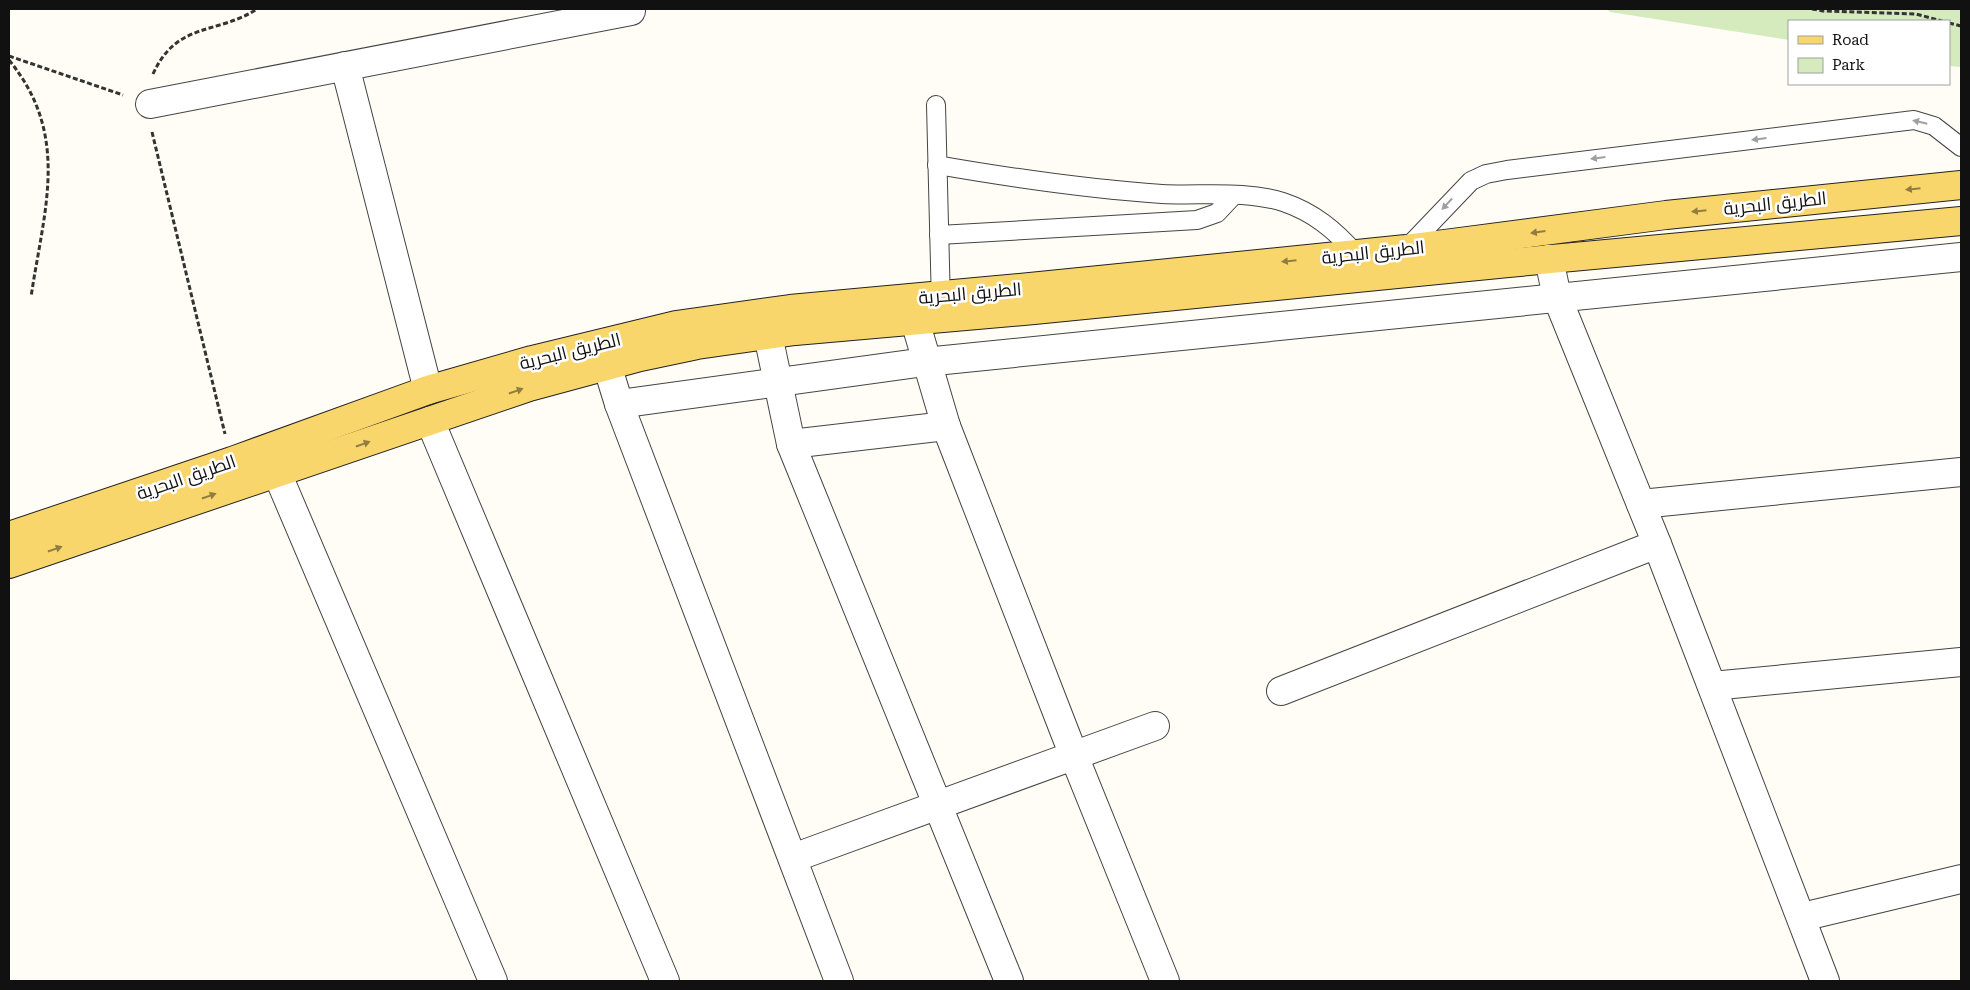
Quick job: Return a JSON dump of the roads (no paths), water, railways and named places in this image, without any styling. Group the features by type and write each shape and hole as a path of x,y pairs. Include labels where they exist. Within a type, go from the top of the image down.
{"main road":[{"name":"الطريق البحرية","path":"9,564 529,387 607,365 696,345 795,331 915,321 942,307 1356,254 1666,215 1961,184"},
{"name":"الطريق البحرية","path":"9,536 232,461 428,390 559,353 676,325 790,309 942,307 1549,259 1961,221"}],"street":[{"path":"150,104 631,11"},
{"path":"345,66 428,390"},
{"path":"619,404 926,362 1961,257"},
{"path":"1549,259 1557,297 1657,544 1826,981"},
{"path":"915,321 946,426 1074,756 1166,981"},
{"path":"768,336 791,444 1009,981"},
{"path":"607,365 619,404 839,981"},
{"path":"430,421 665,981"},
{"path":"791,444 946,426"},
{"path":"1641,504 1961,472"},
{"path":"277,474 493,981"},
{"path":"1281,691 1657,544"},
{"path":"1712,686 1961,662"},
{"path":"793,858 1155,726"},
{"path":"1802,917 1961,879"}],"lane":[{"path":"936,105 942,307"},
{"path":"1406,249 1471,181 1486,174 1507,170 1914,120 1934,126 1961,147"},
{"path":"937,165 1093,188 1257,197 1281,202 1304,211 1341,237 1356,254"},
{"path":"939,235 1197,220 1217,212 1233,196"}]}
